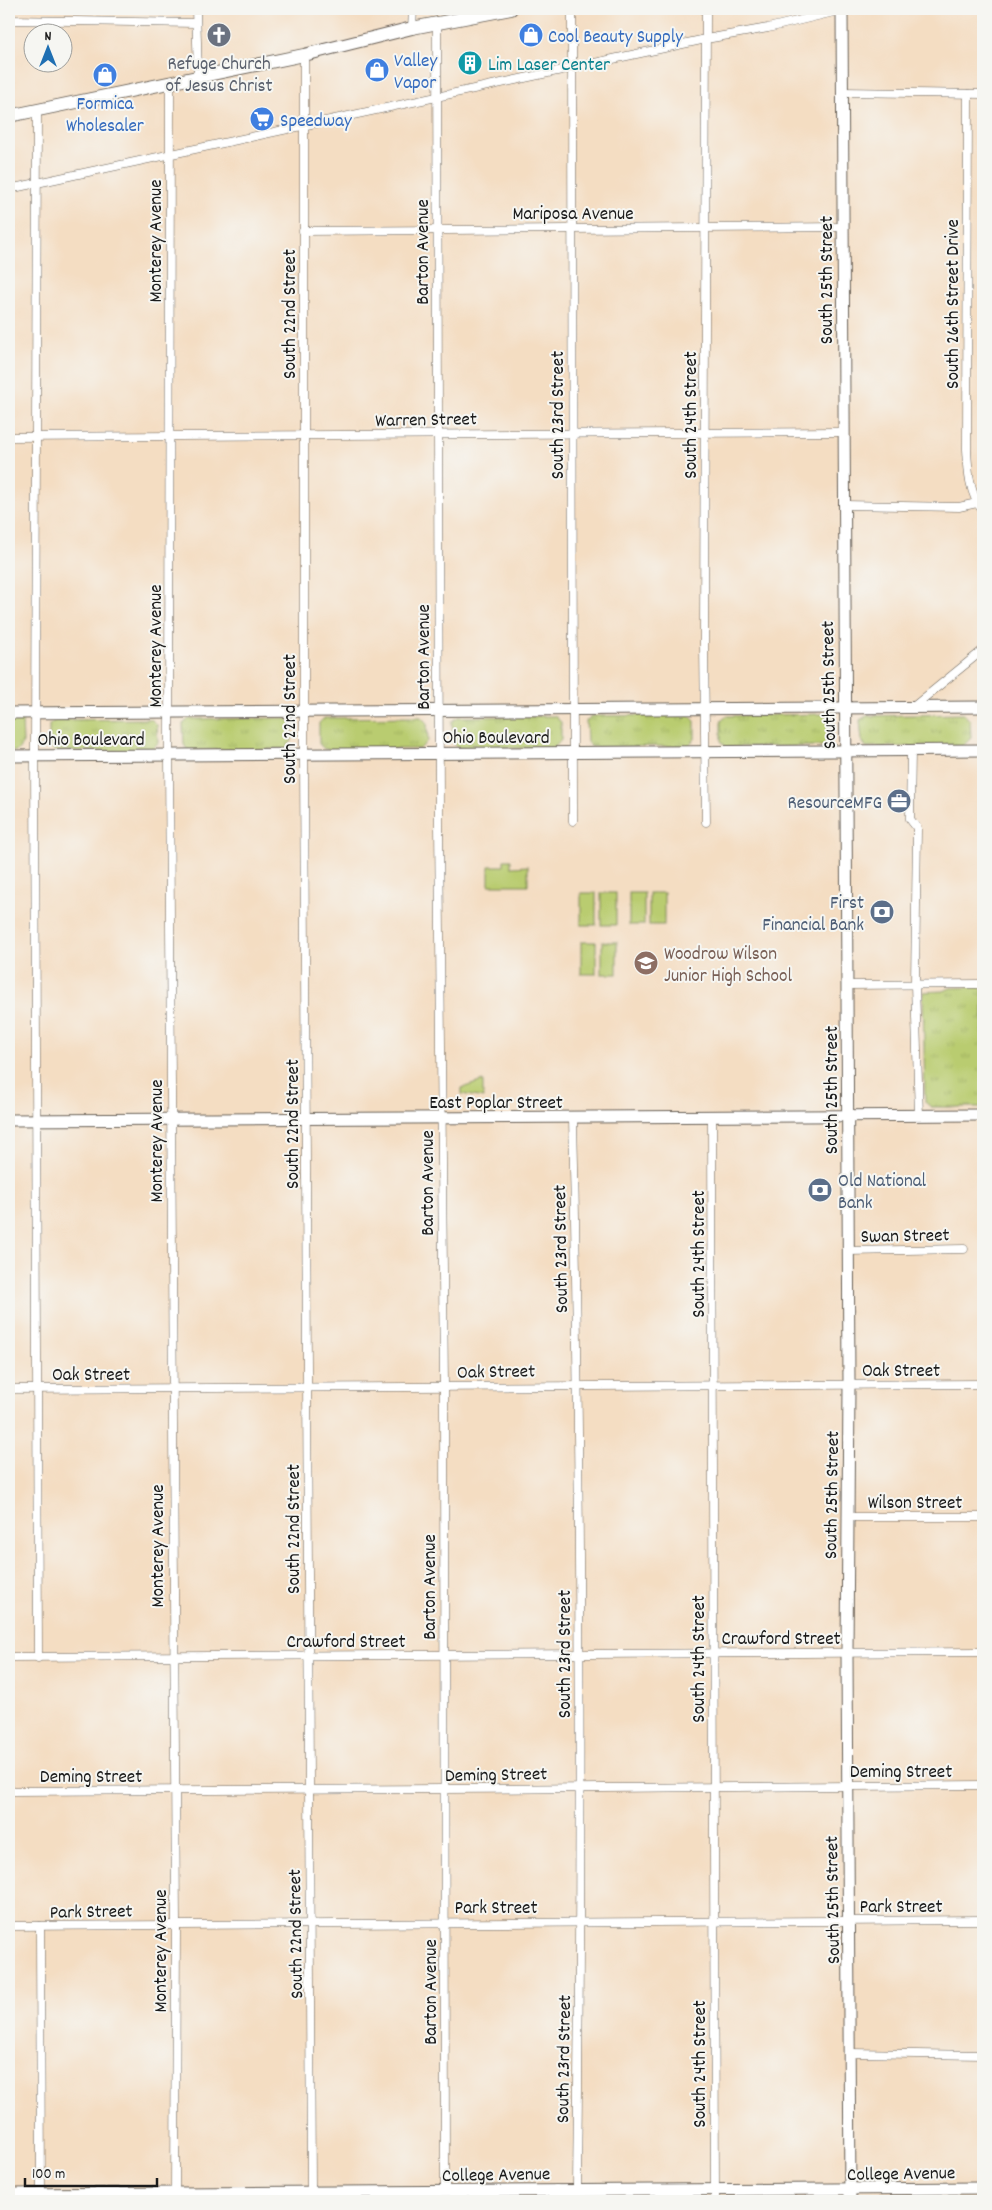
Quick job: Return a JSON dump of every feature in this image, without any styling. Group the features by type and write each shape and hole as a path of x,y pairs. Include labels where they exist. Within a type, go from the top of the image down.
{"main road":[{"path":"9,116 198,75 304,55 412,28 511,9"},
{"name":"South 25th Street","path":"842,9 849,1385 846,1653 850,2196"},
{"name":"Ohio Boulevard","path":"9,713 983,707"},
{"name":"Ohio Boulevard","path":"9,756 983,750"},
{"name":"East Poplar Street","path":"9,1120 308,1120 983,1115"},
{"name":"College Avenue","path":"9,2194 41,2197 175,2197 311,2193 376,2196 445,2191 556,2189 715,2195 850,2196 983,2188"}],"street":[{"path":"196,9 198,75"},
{"path":"412,28 413,9"},
{"name":"South 23rd Street","path":"572,9 573,821"},
{"name":"South 24th Street","path":"706,9 704,642 707,752 706,822"},
{"path":"9,189 706,39 768,28 842,9"},
{"path":"9,20 196,23"},
{"name":"Barton Avenue","path":"436,24 438,97 438,754 444,1387 445,2191"},
{"name":"South 22nd Street","path":"304,55 304,755 308,1120 308,1790 311,1923 311,2193"},
{"name":"Monterey Avenue","path":"170,81 171,436 169,755 176,1925 175,2197"},
{"path":"842,92 983,94"},
{"name":"South 26th Street Drive","path":"968,94 967,449 969,476 977,503 983,511"},
{"path":"37,110 35,756 38,1658"},
{"name":"Mariposa Avenue","path":"303,231 842,227"},
{"name":"Warren Street","path":"9,437 843,432"},
{"path":"844,506 959,507 977,503"},
{"path":"912,707 983,650"},
{"path":"911,750 910,819 916,828 915,984 919,1116"},
{"path":"847,985 983,984"},
{"name":"South 24th Street","path":"712,1117 715,2195"},
{"name":"South 23rd Street","path":"573,1118 579,1386 580,1654 577,2190"},
{"name":"Swan Street","path":"847,1251 964,1250"},
{"name":"Oak Street","path":"9,1389 714,1387 983,1384"},
{"name":"Wilson Street","path":"847,1517 983,1517"},
{"name":"Crawford Street","path":"9,1657 173,1658 983,1652"},
{"name":"Deming Street","path":"9,1791 983,1786"},
{"name":"Park Street","path":"9,1926 983,1920"},
{"path":"40,1926 41,2197"},
{"path":"850,2054 983,2054"},
{"path":"556,2189 556,2201"}],"green space":[{"path":"824,714 829,721 830,738 823,746 726,747 721,741 721,721 727,716"},
{"path":"964,714 970,721 971,738 963,746 866,747 862,741 860,720 867,716"},
{"path":"689,715 695,721 695,739 688,746 591,747 587,742 586,721 592,716"},
{"path":"555,716 561,722 561,740 554,748 457,748 453,743 452,722 458,717"},
{"path":"421,717 427,723 428,741 420,749 324,749 319,744 319,723 324,718"},
{"path":"9,718 22,720 23,743 17,751 9,752"},
{"path":"286,718 292,724 292,741 285,749 188,750 184,745 183,724 189,719"},
{"path":"151,719 157,725 158,743 150,751 54,751 49,746 49,725 55,720"},
{"path":"504,860 511,860 511,867 528,866 528,885 489,885 489,866 504,866"},
{"path":"581,893 596,893 596,925 581,925"},
{"path":"601,893 616,893 616,925 601,925"},
{"path":"629,893 644,893 644,925 629,925"},
{"path":"649,893 664,893 664,925 649,925"},
{"path":"581,942 596,942 596,974 581,974"},
{"path":"602,942 617,942 617,974 602,974"},
{"path":"979,987 983,991 983,1107 931,1107 925,1102 923,992 944,991 950,988"},
{"path":"483,1081 483,1098 462,1094 462,1088"}],"place":[{"name":"Refuge Church of Jesus Christ","path":"219,35"},
{"name":"Cool Beauty Supply","path":"531,35"},
{"name":"Lim Laser Center","path":"470,63"},
{"name":"Valley Vapor","path":"377,70"},
{"name":"Formica Wholesaler","path":"105,75"},
{"name":"Speedway","path":"262,119"},
{"name":"ResourceMFG","path":"899,801"},
{"name":"First Financial Bank","path":"882,912"},
{"name":"Woodrow Wilson Junior High School","path":"646,963"},
{"name":"Old National Bank","path":"820,1190"}]}
